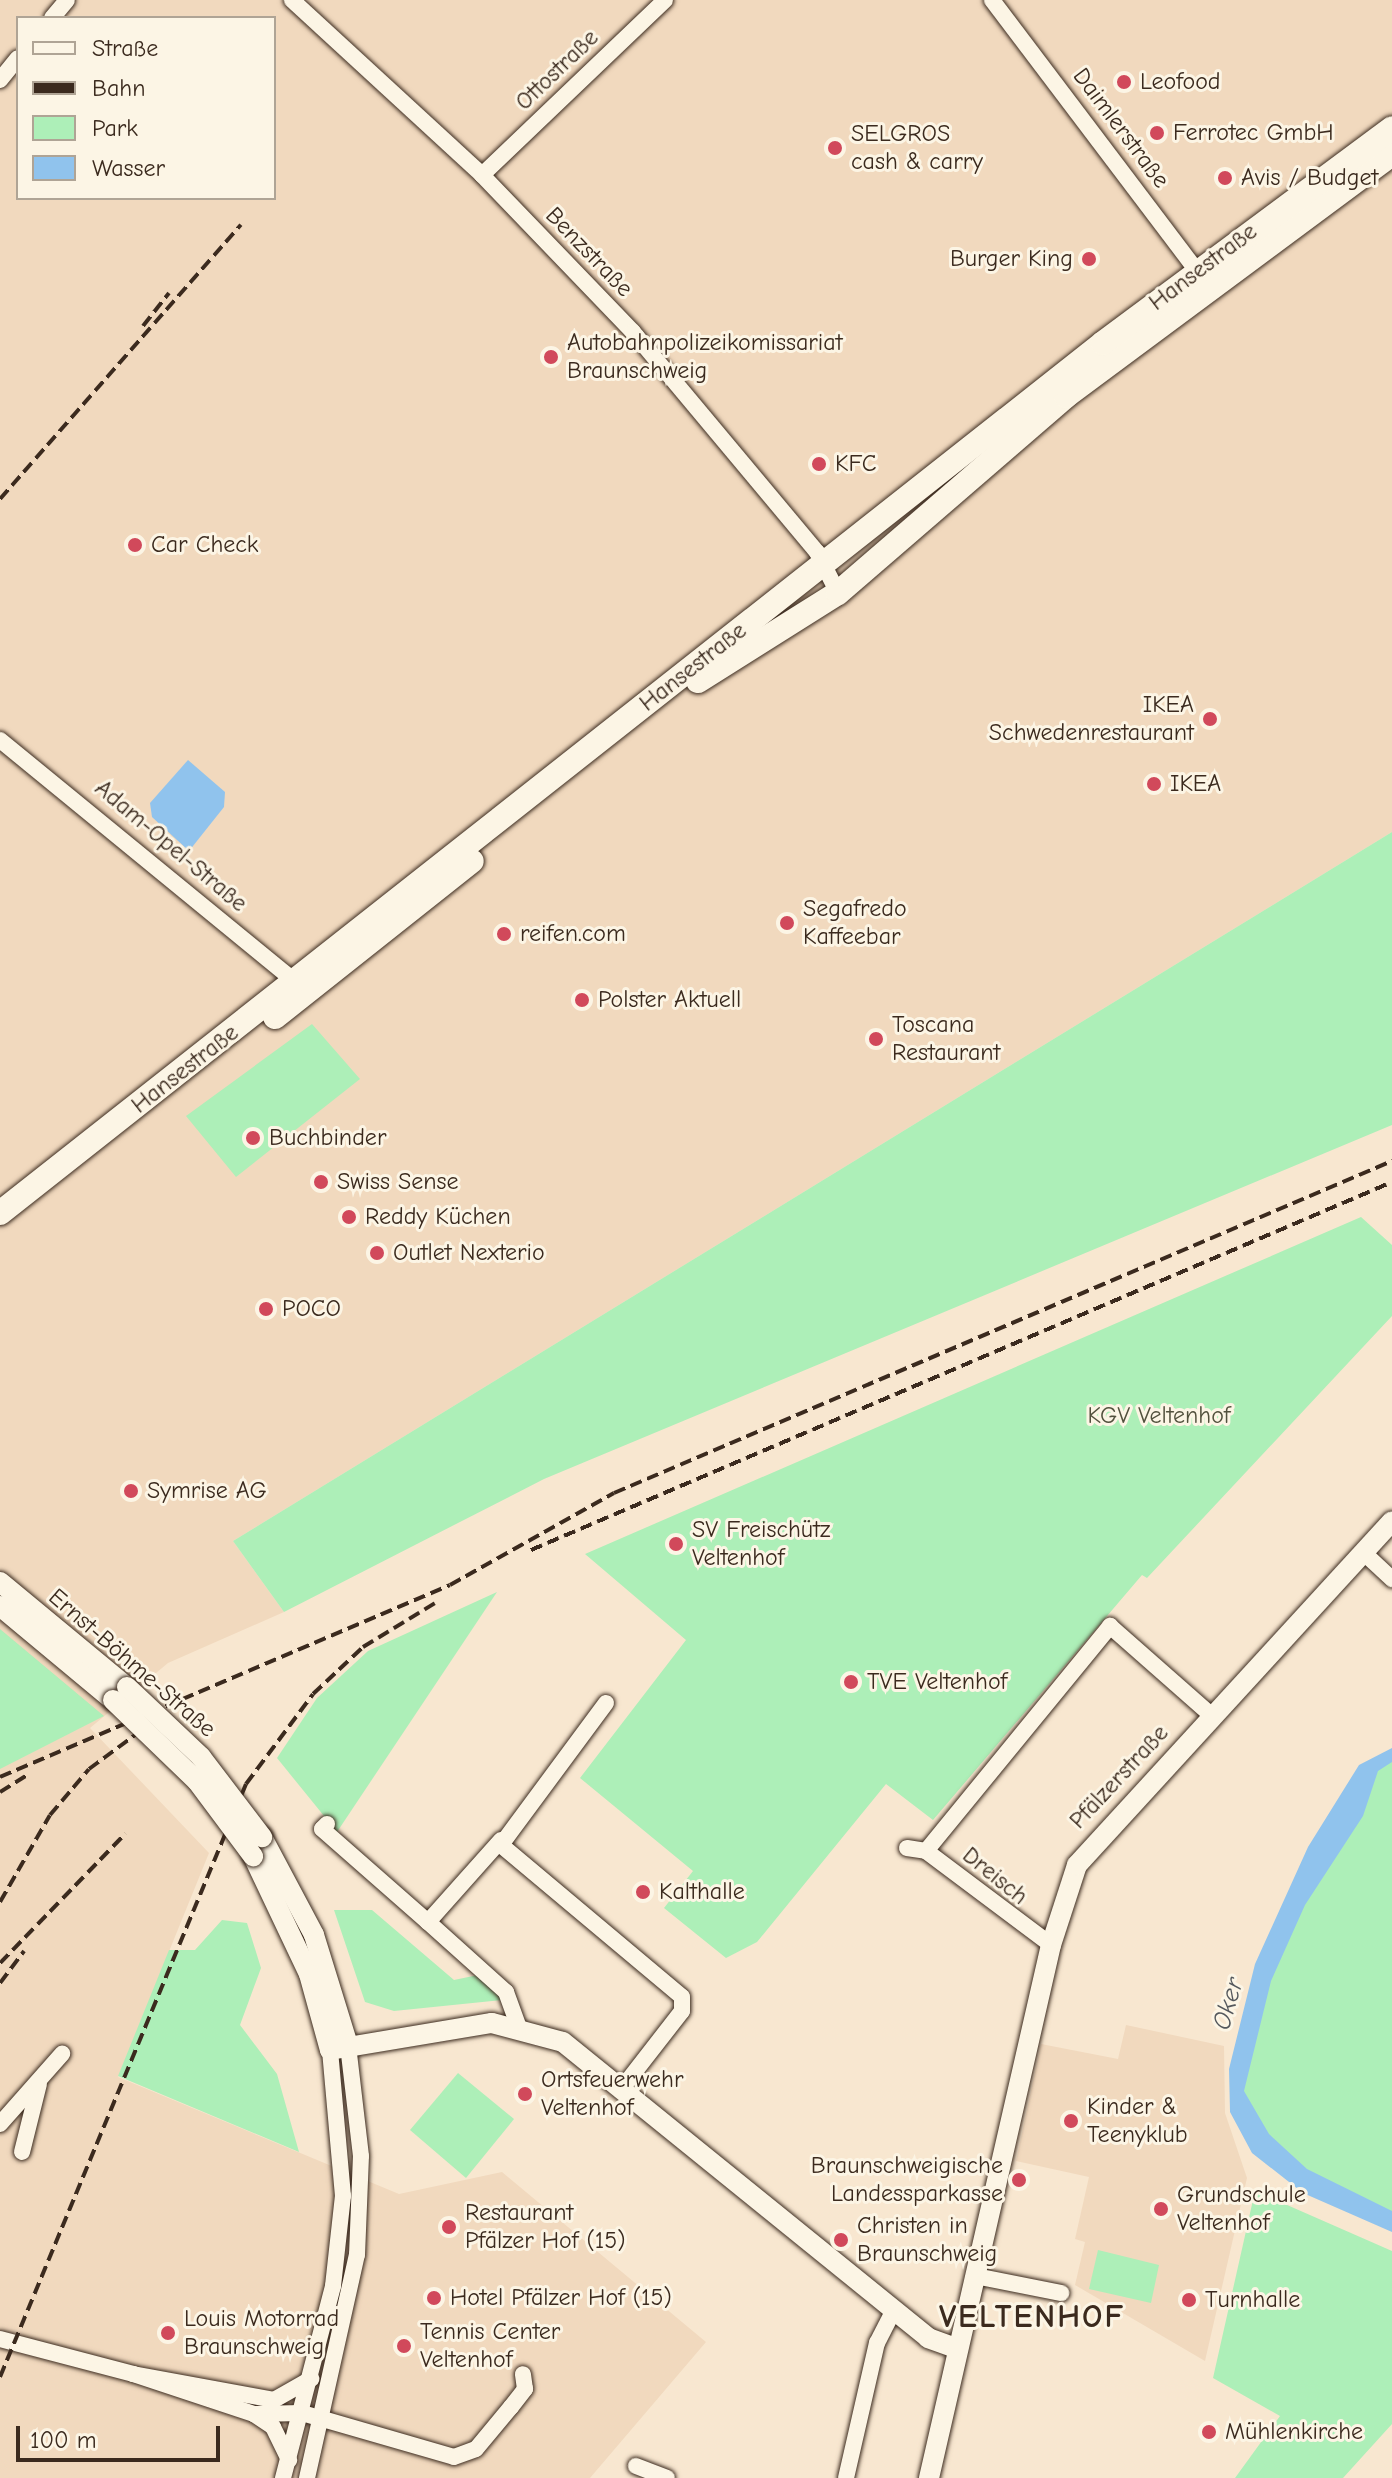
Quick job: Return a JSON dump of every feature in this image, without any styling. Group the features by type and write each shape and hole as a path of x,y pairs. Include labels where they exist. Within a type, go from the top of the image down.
{"main road":[{"name":"Hansestraße","path":"0,1229 825,563 1202,279 1392,128"},
{"name":"Hansestraße","path":"0,1213 302,986 687,689 838,593 1202,279 1392,154"}],"street":[{"path":"54,16 67,0"},
{"name":"Benzstraße","path":"292,0 482,175 677,381 825,563 838,593"},
{"name":"Ottostraße","path":"482,175 665,0"},
{"name":"Daimlerstraße","path":"992,0 1202,279"},
{"path":"0,80 16,60"},
{"name":"Adam-Opel-Straße","path":"0,740 302,986"},
{"name":"Pfälzerstraße","path":"929,2478 1051,1945 1087,1849 1392,1521"},
{"path":"1363,1552 1392,1579"},
{"name":"Ernst-Böhme-Straße","path":"0,1582 120,1694"},
{"name":"Ernst-Böhme-Straße","path":"0,1606 201,1757 314,1935 339,2048 362,2199 323,2421 307,2478"},
{"path":"926,1851 1110,1626 1211,1715"},
{"path":"428,1922 501,1840 606,1703"},
{"path":"327,1824 322,1829 506,1992 519,2028"},
{"path":"501,1840 504,1850 682,1997 682,2011 622,2088"},
{"name":"Dreisch","path":"907,1848 926,1851 1051,1945"},
{"path":"339,2048 467,2025 519,2028 563,2042 928,2338 958,2349"},
{"name":"Ernst-Böhme-Straße","path":"283,2478 333,2286 343,2196 339,2048"},
{"path":"40,2080 22,2152 0,2125 62,2054"},
{"path":"975,2276 1061,2293"},
{"path":"846,2478 877,2343 894,2310"},
{"path":"0,2339 133,2374 254,2414 273,2427 289,2460"},
{"path":"133,2374 269,2399 286,2394 311,2379"},
{"path":"254,2414 302,2413 461,2457 476,2449 525,2389 523,2374"},
{"path":"286,2394 302,2413"},
{"name":"Ernst-Böhme-Straße","path":"298,2478 302,2413"},
{"path":"636,2466 667,2478"}],"shaded area":[{"path":"0,0 1392,0 1392,832 233,1541 284,1612 168,1663 90,1728 209,1853 118,2077 399,2194 502,2172 706,2342 590,2478 0,2478"},
{"name":"Grundschule Veltenhof","path":"1126,2025 1224,2046 1225,2113 1247,2178 1205,2361 1075,2285 1085,2242 1075,2239 1089,2177 1016,2161 1041,2044 1118,2059"}],"green space":[{"path":"1392,832 1392,1125 544,1479 284,1612 233,1541"},
{"path":"312,1024 360,1079 236,1177 186,1116"},
{"name":"TVE Veltenhof","path":"1361,1217 1392,1245 1392,1316 1147,1578 1142,1575 933,1820 886,1784 757,1942 726,1958 664,1908 693,1871 580,1778 686,1640 585,1554"},
{"path":"497,1592 337,1832 277,1758 317,1698 368,1651"},
{"path":"0,1629 104,1716 0,1769"},
{"path":"1392,1758 1392,2231 1307,2192 1240,2100 1242,2043 1275,1943 1371,1769"},
{"path":"334,1910 372,1910 454,1980 478,1975 502,2000 394,2011 365,2002"},
{"path":"222,1920 247,1923 261,1968 240,2025 277,2074 299,2152 118,2076 169,1950 195,1950"},
{"path":"458,2073 514,2119 466,2178 410,2130"},
{"path":"1255,2191 1392,2251 1392,2424 1343,2478 1235,2478 1280,2416 1213,2378"},
{"path":"1098,2250 1159,2265 1151,2303 1089,2289"}],"water":[{"path":"188,760 225,792 224,807 189,851 152,817 150,803"},
{"path":"1392,1748 1392,1762 1378,1771 1363,1816 1305,1905 1271,1981 1244,2091 1269,2134 1307,2169 1392,2211 1392,2232 1303,2193 1252,2153 1230,2112 1229,2069 1255,1964 1308,1847 1359,1765"}],"railway":[{"path":"0,499 241,225"},
{"path":"143,326 169,293"},
{"path":"0,1777 450,1585 614,1493 1392,1161"},
{"path":"531,1550 1392,1182"},
{"path":"0,2377 246,1784 313,1694 363,1647 440,1600"},
{"path":"0,1902 50,1815 89,1769 165,1713"},
{"path":"0,1792 29,1774"},
{"path":"0,1963 125,1834"},
{"path":"0,1983 24,1951"}],"place":[{"name":"Leofood","path":"1124,82"},
{"name":"Ferrotec GmbH","path":"1157,133"},
{"name":"SELGROS cash & carry","path":"835,148"},
{"name":"Avis / Budget","path":"1225,178"},
{"name":"Burger King","path":"1089,259"},
{"name":"Autobahnpolizeikomissariat Braunschweig","path":"551,357"},
{"name":"KFC","path":"819,464"},
{"name":"Car Check","path":"135,545"},
{"name":"IKEA Schwedenrestaurant","path":"1210,719"},
{"name":"IKEA","path":"1154,784"},
{"name":"Segafredo Kaffeebar","path":"787,923"},
{"name":"reifen.com","path":"504,934"},
{"name":"Polster Aktuell","path":"582,1000"},
{"name":"Toscana Restaurant","path":"876,1039"},
{"name":"Buchbinder","path":"253,1138"},
{"name":"Swiss Sense","path":"321,1182"},
{"name":"Reddy Küchen","path":"349,1217"},
{"name":"Outlet Nexterio","path":"377,1253"},
{"name":"POCO","path":"266,1309"},
{"name":"Symrise AG","path":"131,1491"},
{"name":"SV Freischütz Veltenhof","path":"676,1544"},
{"name":"TVE Veltenhof","path":"851,1682"},
{"name":"Kalthalle","path":"643,1892"},
{"name":"Ortsfeuerwehr Veltenhof","path":"525,2094"},
{"name":"Kinder & Teenyklub","path":"1071,2121"},
{"name":"Braunschweigische Landessparkasse","path":"1019,2180"},
{"name":"Grundschule Veltenhof","path":"1161,2209"},
{"name":"Restaurant Pfälzer Hof (15)","path":"449,2227"},
{"name":"Christen in Braunschweig","path":"841,2240"},
{"name":"Hotel Pfälzer Hof (15)","path":"434,2298"},
{"name":"Turnhalle","path":"1189,2300"},
{"name":"Louis Motorrad Braunschweig","path":"168,2333"},
{"name":"Tennis Center Veltenhof","path":"404,2346"},
{"name":"Mühlenkirche","path":"1209,2432"}],"district":[{"name":"VELTENHOF","path":"1032,2317"}],"park label":[{"name":"KGV Veltenhof","path":"1159,1416"}],"water label":[{"name":"Oker","path":"1229,2004"}]}
